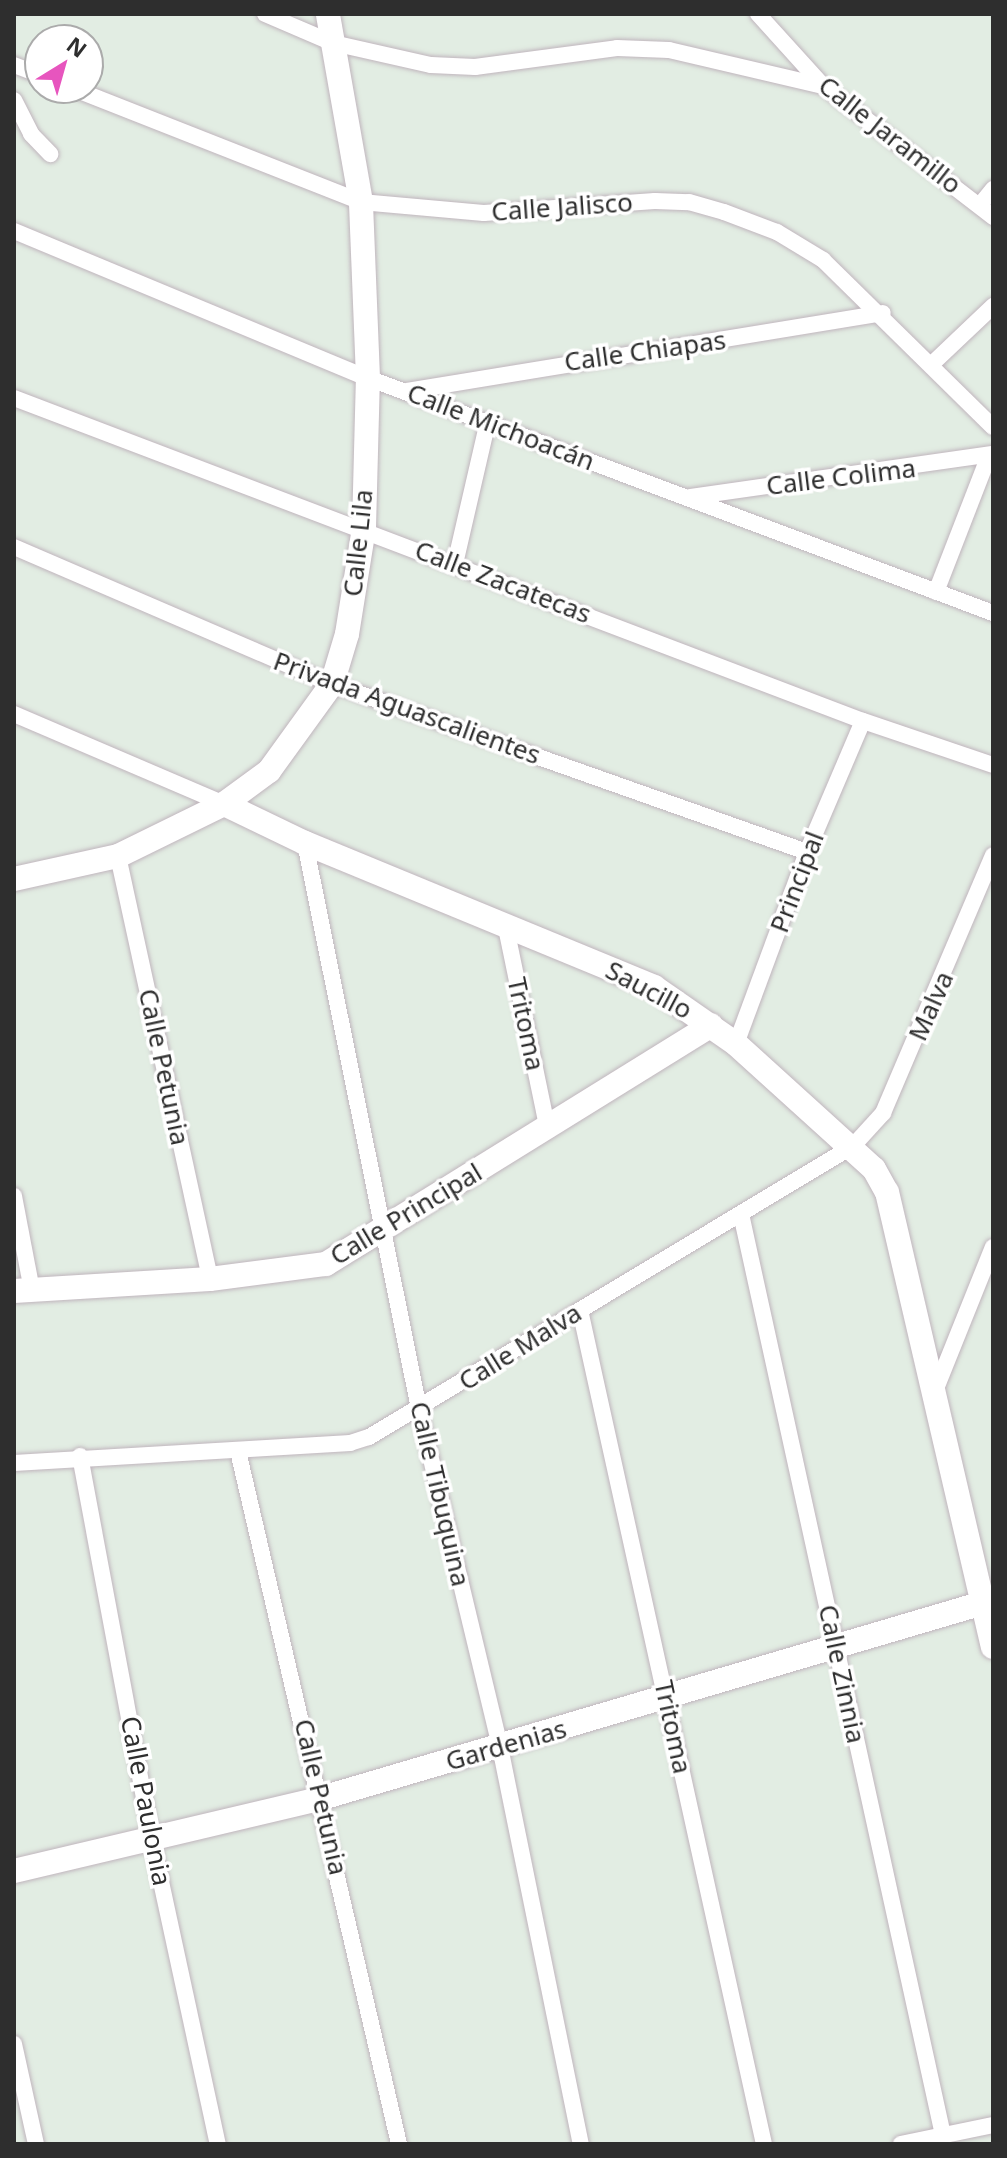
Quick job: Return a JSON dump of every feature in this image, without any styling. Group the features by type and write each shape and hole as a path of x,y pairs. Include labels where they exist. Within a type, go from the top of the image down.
{"street":[{"path":"265,14 333,43 431,65 475,67 617,48 669,50 823,86"},
{"name":"Calle Lila","path":"14,879 118,856 224,804 269,771 332,684 347,634 364,528 368,378 361,202 328,14"},
{"name":"Calle Jaramillo","path":"758,14 823,86 986,211"},
{"path":"14,100 31,134 50,154"},
{"name":"Calle Jalisco","path":"104,101 361,202 484,213 689,202 777,232 823,260 883,313 993,427"},
{"path":"986,211 993,189"},
{"name":"Calle Michoacán","path":"14,231 368,378 993,613"},
{"path":"933,363 993,306"},
{"name":"Calle Chiapas","path":"407,391 883,313"},
{"name":"Calle Zacatecas","path":"14,398 364,528 863,721 993,765"},
{"path":"455,564 488,421"},
{"path":"936,592 990,456"},
{"name":"Calle Colima","path":"688,497 990,456"},
{"name":"Privada Aguascalientes","path":"14,547 332,684 807,852"},
{"name":"Saucillo","path":"14,714 224,804 305,843 654,987 736,1044 853,1146 887,1192 972,1558 990,1597 993,1647"},
{"name":"Principal","path":"736,1044 807,852 863,721"},
{"name":"Calle Tibuquina","path":"305,843 419,1409 500,1747 581,2144"},
{"name":"Malva","path":"853,1146 883,1113 993,855"},
{"name":"Calle Petunia","path":"118,856 210,1279"},
{"name":"Tritoma","path":"505,923 547,1126"},
{"name":"Calle Principal","path":"23,1291 210,1279 303,1270 326,1264 383,1232 711,1025"},
{"name":"Calle Malva","path":"14,1463 80,1456 238,1451 350,1443 419,1409 853,1146"},
{"path":"14,1196 23,1291"},
{"name":"Calle Zinnia","path":"741,1214 943,2135"},
{"path":"935,1391 993,1247"},
{"name":"Tritoma","path":"580,1310 764,2144"},
{"name":"Calle Petunia","path":"238,1451 322,1798 399,2144"},
{"name":"Calle Paulonia","path":"80,1456 152,1840 218,2144"},
{"name":"Gardenias","path":"14,1871 322,1798 836,1650 990,1597"},
{"path":"14,2044 36,2144"},
{"path":"901,2144 993,2125"}]}
